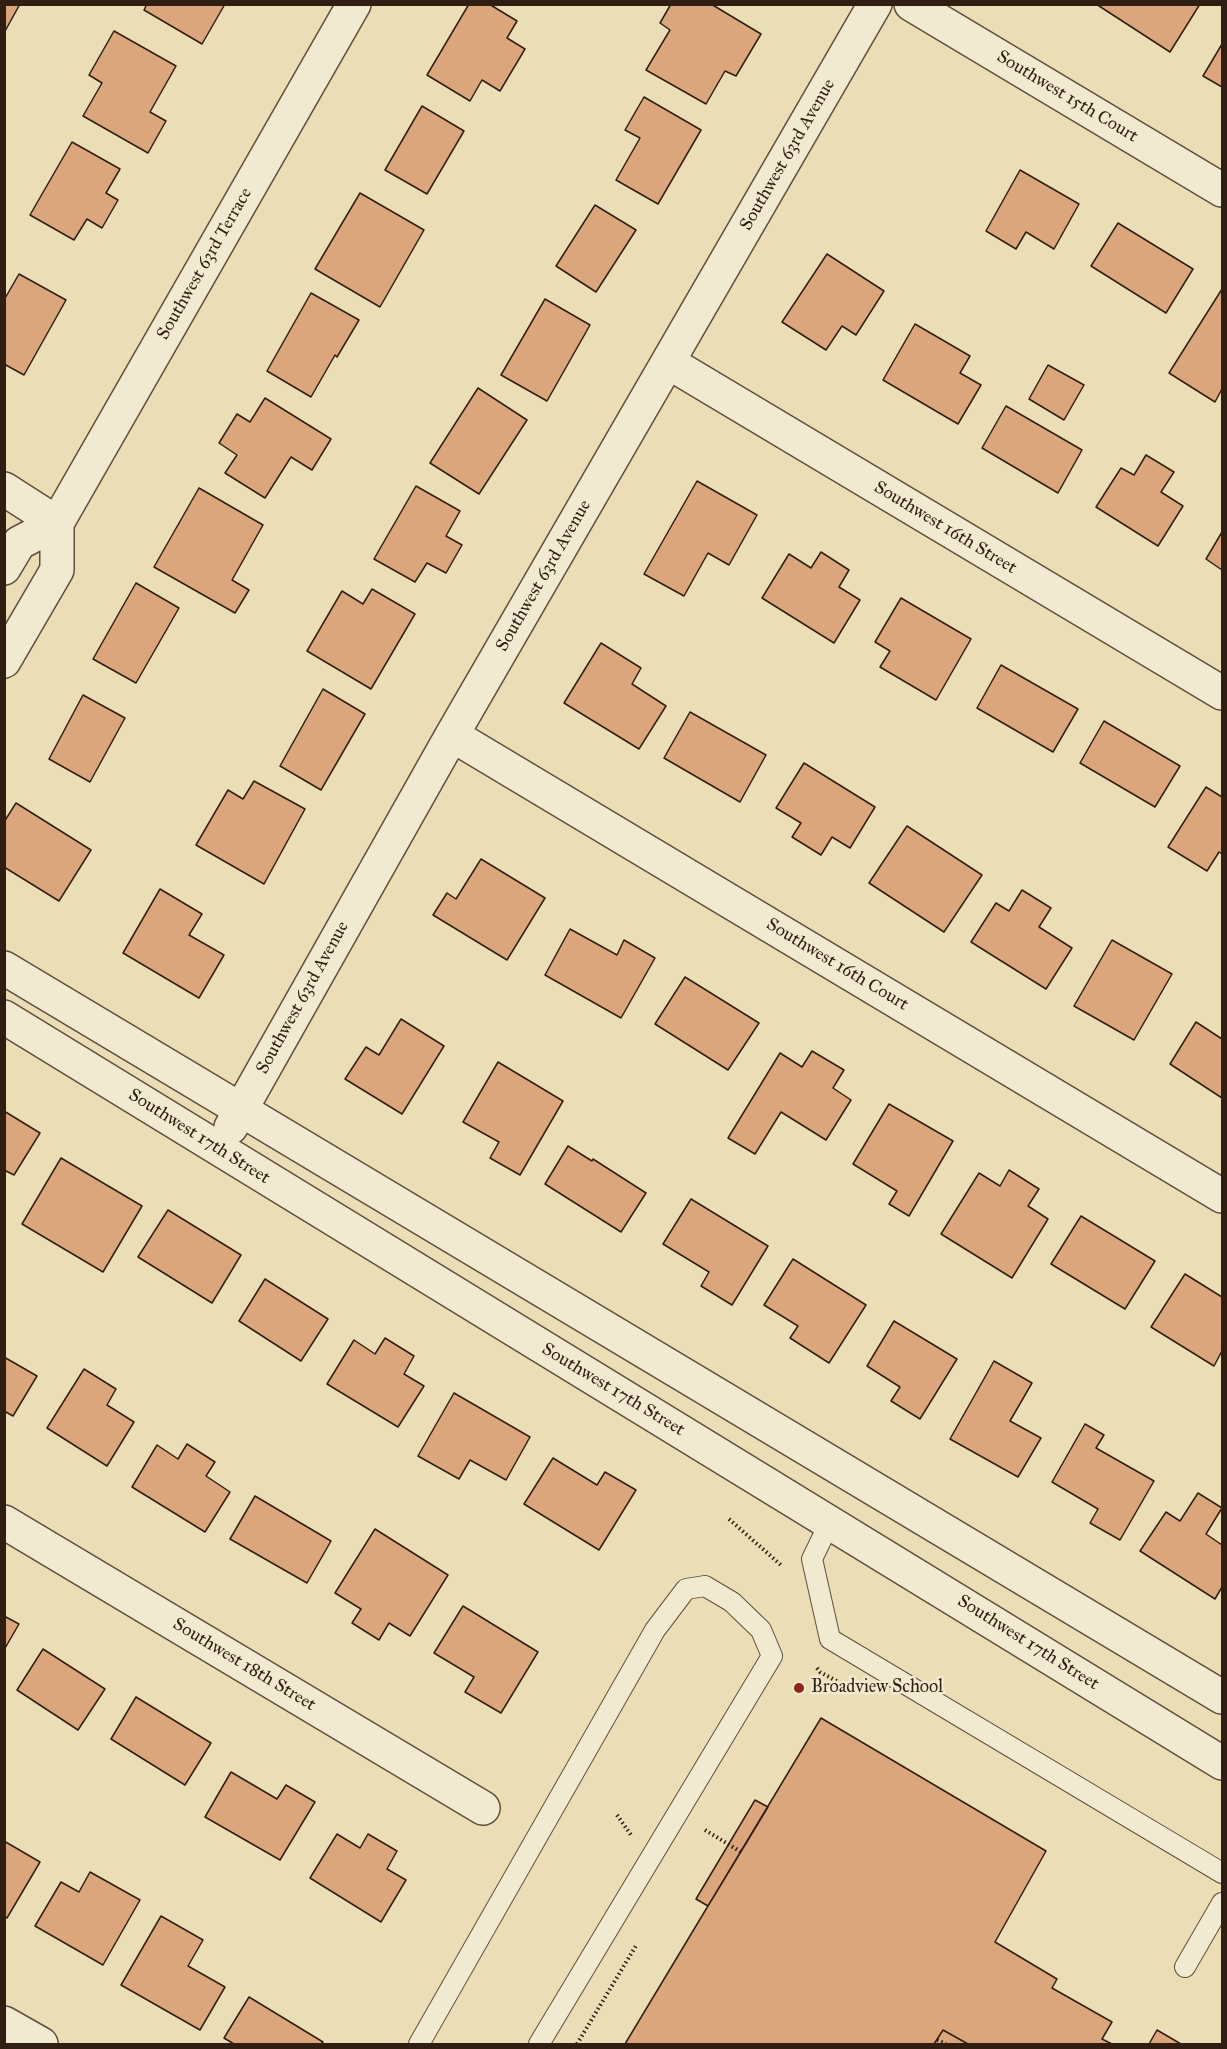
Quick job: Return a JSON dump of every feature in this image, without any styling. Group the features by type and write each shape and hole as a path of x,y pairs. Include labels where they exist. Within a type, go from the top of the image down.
{"street":[{"name":"Southwest 63rd Terrace","path":"4,661 57,570 57,522 354,4"},
{"name":"Southwest 63rd Avenue","path":"219,1150 452,735 875,4"},
{"name":"Southwest 15th Court","path":"911,4 1222,190"},
{"name":"Southwest 16th Street","path":"668,362 1222,693"},
{"path":"4,489 57,522 19,543 4,568"},
{"name":"Southwest 16th Court","path":"452,735 1222,1196"},
{"path":"4,968 1222,1697"},
{"name":"Southwest 17th Street","path":"4,1017 1222,1763"},
{"path":"748,1472 775,1428"},
{"name":"Southwest 18th Street","path":"4,1522 483,1808"},
{"path":"4,2023 41,2044"}],"lane":[{"path":"830,1522 812,1559 830,1639 1222,1873"},
{"path":"419,2044 655,1630 686,1589 705,1586 732,1602 761,1630 772,1656 539,2044"},
{"path":"1185,1967 1222,1903"}],"path":[{"path":"705,1830 741,1852"},
{"path":"937,2040 946,2044"}],"building":[{"path":"4,4 20,4 4,33"},
{"path":"147,4 225,4 202,44 144,10"},
{"path":"469,4 489,4 517,21 507,38 525,49 500,91 482,80 470,101 427,75"},
{"path":"671,4 711,4 761,34 736,76 725,71 706,104 646,70 670,30 660,23"},
{"path":"1096,4 1200,4 1170,52"},
{"path":"114,31 176,66 150,112 166,121 148,153 83,116 102,83 89,75"},
{"path":"1222,44 1222,87 1203,76"},
{"path":"644,97 701,130 658,204 616,180 640,138 625,130"},
{"path":"422,106 464,131 427,194 385,170"},
{"path":"72,142 120,169 106,193 118,200 102,228 87,219 74,240 30,215"},
{"path":"1020,170 1079,204 1054,249 1026,232 1016,249 986,231"},
{"path":"360,193 424,230 380,307 315,269"},
{"path":"595,205 636,230 596,292 556,266"},
{"path":"1118,223 1193,269 1166,313 1091,266"},
{"path":"827,254 884,291 856,335 842,326 826,350 782,322"},
{"path":"19,274 66,300 24,375 4,364 4,300"},
{"path":"1222,289 1222,389 1215,402 1169,373"},
{"path":"311,293 359,320 337,357 335,355 311,397 267,371"},
{"path":"545,299 590,325 547,401 501,375"},
{"path":"915,324 970,356 960,373 981,385 958,424 883,380"},
{"path":"1048,365 1084,385 1064,420 1029,399"},
{"path":"478,388 527,420 479,494 430,463"},
{"path":"265,398 331,439 312,470 291,457 265,498 225,473 237,455 219,443 237,414 250,422"},
{"path":"1006,406 1082,450 1058,493 982,448"},
{"path":"1146,455 1174,472 1161,492 1183,506 1158,546 1096,507 1121,468 1134,475"},
{"path":"697,481 757,515 729,565 708,553 684,596 644,574"},
{"path":"416,486 460,511 446,536 462,545 446,573 427,563 415,582 374,559"},
{"path":"199,488 263,525 232,580 249,590 235,613 154,567"},
{"path":"1222,532 1222,570 1206,559"},
{"path":"821,552 849,570 839,587 860,600 834,643 762,598 789,554 811,568"},
{"path":"136,583 179,608 136,683 93,659"},
{"path":"372,589 415,614 371,689 307,651 342,591 363,604"},
{"path":"901,598 971,639 936,700 880,667 890,651 875,642"},
{"path":"601,643 641,668 632,684 666,706 639,749 564,703"},
{"path":"1001,665 1078,709 1053,752 977,708"},
{"path":"323,689 365,714 321,790 280,766"},
{"path":"83,695 125,718 90,782 49,759"},
{"path":"690,712 766,755 740,802 664,758"},
{"path":"1104,721 1180,766 1155,807 1080,763"},
{"path":"804,763 875,807 850,848 832,837 821,855 792,837 801,823 776,808"},
{"path":"254,781 305,809 264,884 196,845 228,790 243,799"},
{"path":"1206,787 1222,797 1222,854 1219,852 1207,871 1168,847"},
{"path":"16,803 91,850 59,901 4,867 4,822"},
{"path":"907,826 982,875 944,932 869,883"},
{"path":"481,859 545,898 507,960 433,915 447,893 456,899"},
{"path":"160,889 202,914 189,935 224,955 199,998 123,953"},
{"path":"1022,890 1051,908 1039,927 1072,948 1046,989 971,942 996,903 1009,911"},
{"path":"570,929 617,955 624,940 655,958 621,1018 545,975"},
{"path":"1112,940 1172,974 1134,1040 1074,1006"},
{"path":"685,977 759,1023 728,1070 655,1024"},
{"path":"401,1019 444,1046 402,1114 345,1079 366,1047 379,1055"},
{"path":"1196,1022 1222,1039 1222,1098 1170,1064"},
{"path":"812,1051 844,1070 833,1088 851,1100 826,1140 781,1112 755,1154 728,1138 780,1053 802,1067"},
{"path":"498,1062 563,1101 520,1175 490,1158 499,1142 463,1122"},
{"path":"889,1104 953,1141 909,1216 889,1204 897,1191 853,1164"},
{"path":"4,1111 40,1133 14,1175 4,1170"},
{"path":"568,1146 646,1193 621,1232 545,1184"},
{"path":"61,1158 142,1206 103,1272 22,1224"},
{"path":"1009,1170 1039,1189 1028,1206 1048,1219 1012,1278 941,1234 979,1173 1000,1186"},
{"path":"691,1199 768,1246 732,1305 701,1286 709,1272 663,1244"},
{"path":"168,1210 241,1255 212,1303 138,1257"},
{"path":"1081,1216 1155,1261 1125,1309 1051,1264"},
{"path":"793,1259 866,1305 829,1363 790,1338 798,1326 764,1305"},
{"path":"1185,1274 1222,1297 1222,1351 1214,1366 1151,1327"},
{"path":"265,1279 328,1319 301,1361 239,1321"},
{"path":"894,1321 957,1359 920,1419 891,1401 900,1387 867,1366"},
{"path":"385,1338 414,1356 404,1374 424,1386 398,1427 327,1384 354,1340 375,1354"},
{"path":"4,1357 37,1376 13,1416 4,1411"},
{"path":"994,1361 1032,1383 1010,1421 1041,1438 1018,1477 950,1439"},
{"path":"84,1369 116,1389 107,1405 134,1422 107,1466 47,1428"},
{"path":"454,1393 530,1437 506,1480 470,1460 459,1479 418,1456"},
{"path":"1085,1424 1104,1435 1096,1448 1154,1481 1120,1540 1090,1523 1098,1509 1052,1482"},
{"path":"187,1444 215,1462 206,1476 230,1492 205,1532 132,1487 157,1445 178,1459"},
{"path":"553,1458 597,1485 605,1472 636,1490 599,1550 524,1504"},
{"path":"1198,1493 1222,1508 1206,1534 1222,1545 1222,1587 1215,1599 1140,1551 1166,1512 1180,1521"},
{"path":"255,1496 331,1541 307,1583 230,1539"},
{"path":"375,1529 448,1575 410,1636 389,1623 379,1640 352,1623 361,1609 335,1593"},
{"path":"463,1606 538,1652 501,1713 465,1692 474,1677 434,1653"},
{"path":"4,1616 19,1624 4,1650"},
{"path":"43,1649 105,1689 78,1730 17,1690"},
{"path":"136,1697 211,1743 185,1785 111,1739"},
{"path":"821,1718 1046,1851 995,1942 1057,1979 1052,1988 1112,2022 1102,2039 1112,2044 968,2044 943,2030 934,2044 625,2044"},
{"path":"231,1772 277,1799 286,1785 315,1802 280,1860 205,1817"},
{"path":"755,1800 768,1807 708,1906 696,1899"},
{"path":"337,1834 360,1848 368,1834 397,1851 387,1869 406,1880 381,1922 310,1878"},
{"path":"4,1841 40,1862 7,1918 4,1916"},
{"path":"90,1872 140,1900 103,1965 35,1926 61,1882 79,1892"},
{"path":"161,1916 203,1940 188,1966 225,1987 200,2030 121,1985"},
{"path":"249,1997 323,2042 321,2044 234,2044 224,2038"},
{"path":"943,2030 968,2044 934,2044"},
{"path":"1157,2030 1181,2044 1149,2044"}],"place":[{"name":"Broadview School","path":"799,1688"}]}
